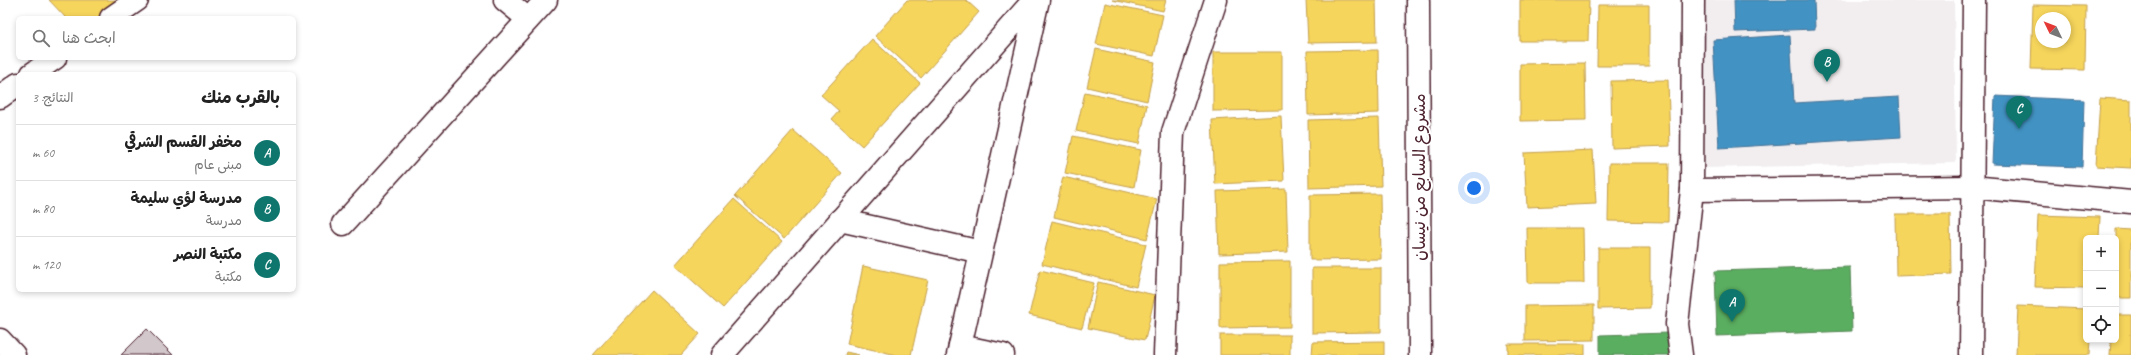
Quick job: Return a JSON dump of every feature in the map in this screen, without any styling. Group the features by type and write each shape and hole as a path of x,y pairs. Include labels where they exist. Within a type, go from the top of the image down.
{"street":[{"path":"114,16 137,0"},
{"path":"505,0 528,19"},
{"path":"343,224 546,0"},
{"path":"722,355 1034,0"},
{"path":"1003,355 959,351 1038,0"},
{"path":"1164,355 1173,132 1216,0"},
{"name":"مشروع السابع من نيسان","path":"1418,0 1420,355"},
{"path":"1681,355 1677,324 1692,190 1693,0"},
{"path":"1971,355 1974,0"},
{"path":"35,72 52,60"},
{"path":"0,97 16,85"},
{"path":"1692,190 1972,187 2131,202"},
{"path":"840,220 981,252"},
{"path":"0,340 14,355"}],"shaded area":[{"path":"1699,0 1954,0 1956,163 1701,168"}],"building: سكن":[{"path":"49,0 117,0 121,4 109,16 64,16"},
{"path":"907,0 966,0 979,12 921,78 875,36"},
{"path":"1112,0 1166,0 1163,11"},
{"path":"1306,0 1376,0 1377,42 1308,43"},
{"path":"1520,0 1589,0 1588,41 1520,41"},
{"path":"1105,3 1163,15 1154,56 1096,44"},
{"path":"1598,5 1649,5 1649,66 1597,66"},
{"path":"2033,5 2086,6 2085,70 2031,69"},
{"path":"872,39 920,83 862,146 832,119 839,111 821,95"},
{"path":"1096,49 1155,62 1147,101 1087,87"},
{"path":"1378,50 1379,113 1308,115 1307,51"},
{"path":"1213,52 1282,52 1282,110 1213,111"},
{"path":"1585,63 1586,120 1520,121 1520,64"},
{"path":"1668,80 1670,146 1612,148 1611,81"},
{"path":"1085,92 1147,105 1139,144 1076,131"},
{"path":"2100,98 2131,100 2131,168 2096,166"},
{"path":"1281,116 1284,181 1215,184 1212,120"},
{"path":"1379,118 1381,186 1309,188 1308,120"},
{"path":"793,130 842,173 784,239 735,196"},
{"path":"1073,136 1141,150 1134,187 1065,173"},
{"path":"1593,150 1596,204 1527,207 1524,153"},
{"path":"1609,163 1669,163 1668,222 1608,221"},
{"path":"1063,177 1157,199 1147,239 1054,217"},
{"path":"1286,189 1288,252 1219,254 1217,191"},
{"path":"1380,194 1381,259 1310,260 1310,195"},
{"path":"734,199 782,242 723,308 675,265"},
{"path":"1895,214 1950,214 1951,274 1896,276"},
{"path":"2038,215 2100,217 2099,235 2083,235 2083,288 2035,287"},
{"path":"1052,221 1146,244 1136,287 1042,264"},
{"path":"1527,228 1583,228 1584,283 1528,283"},
{"path":"2116,229 2131,230 2131,298 2119,298 2119,235 2116,235"},
{"path":"1598,248 1650,248 1650,308 1598,309"},
{"path":"1290,261 1290,327 1220,328 1220,262"},
{"path":"863,266 928,280 911,355 897,355 847,344"},
{"path":"1312,268 1381,268 1381,332 1312,333"},
{"path":"1040,270 1094,283 1082,328 1029,315"},
{"path":"1098,282 1155,295 1145,340 1088,328"},
{"path":"652,290 700,334 681,355 593,355"},
{"path":"1594,305 1594,340 1525,341 1525,306"},
{"path":"2018,306 2083,309 2083,343 2090,343 2089,355 2016,355"},
{"path":"2119,315 2131,315 2131,355 2110,355 2111,343 2119,343"},
{"path":"1220,335 1290,335 1290,355 1220,355"},
{"path":"1384,341 1384,355 1312,355 1313,342"},
{"path":"1508,344 1585,344 1585,355 1508,355"},
{"path":"846,352 859,355 845,355"}],"building: مدارس":[{"path":"1734,0 1814,0 1815,29 1735,32"},
{"path":"1790,35 1794,103 1899,97 1901,137 1719,148 1713,40"},
{"path":"1995,96 2084,100 2082,167 1992,164"}],"building: مرافق عامة":[{"path":"1850,267 1852,331 1717,336 1715,271"},
{"path":"1669,333 1669,355 1600,355 1600,335"}],"building: أخرى":[{"path":"147,329 173,355 121,355"}],"place":[{"name":"مدرسة لؤي سليمة","path":"1827,82"},
{"name":"مكتبة النصر","path":"2019,129"},
{"name":"مخفر القسم الشرقي","path":"1732,322"}]}
